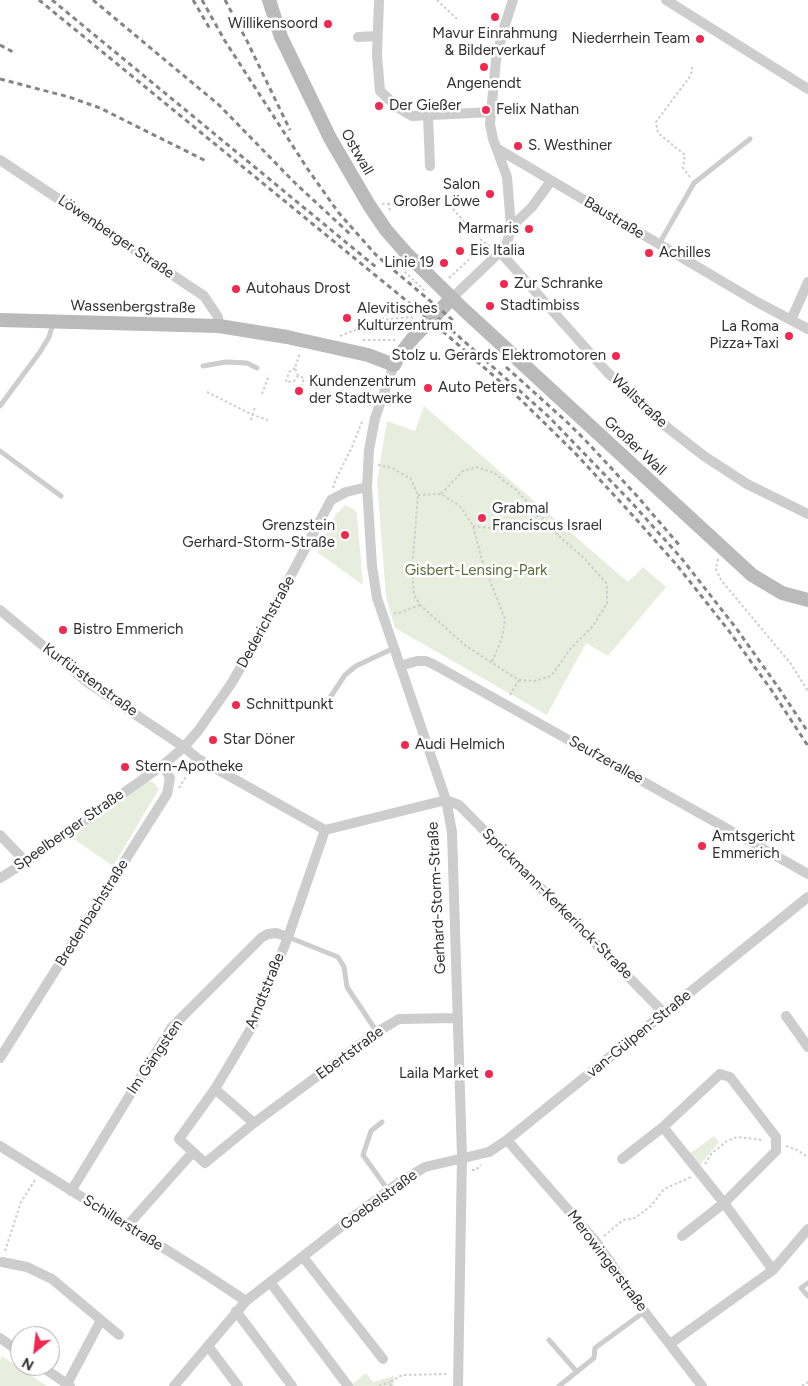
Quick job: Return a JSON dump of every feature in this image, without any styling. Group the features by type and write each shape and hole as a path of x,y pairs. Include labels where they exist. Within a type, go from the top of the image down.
{"main road":[{"name":"Ostwall","path":"269,0 281,37 314,107 369,204 386,230 407,254 452,298"},
{"name":"Gerhard-Storm-Straße","path":"390,363 398,358 424,325 452,298"},
{"name":"Großer Wall","path":"452,298 752,575 782,593 808,600"},
{"name":"Wassenbergstraße","path":"0,320 219,326 265,333 368,355 390,363"}],"street":[{"path":"379,0 377,36 380,91 397,107 412,116 492,112"},
{"path":"452,298 500,252 507,243 511,227 507,177 493,139 490,124 496,60 503,31 514,0"},
{"path":"667,0 808,89"},
{"path":"358,37 377,36"},
{"path":"428,115 430,166"},
{"name":"Baustraße","path":"498,149 757,302 808,329"},
{"name":"Löwenberger Straße","path":"0,160 204,296 218,317 219,326"},
{"path":"511,227 532,207 551,181"},
{"name":"Wallstraße","path":"500,252 607,372 668,428 704,456 747,484 808,514"},
{"path":"791,320 808,282"},
{"name":"Gerhard-Storm-Straße","path":"390,363 369,450 367,487 372,566 377,598 446,800 452,832 462,1157 458,1386"},
{"path":"331,500 346,492 367,487"},
{"name":"Dederichstraße","path":"163,764 184,747 220,700 255,643 331,500"},
{"name":"Kurfürstenstraße","path":"0,610 87,682 184,747 197,758 325,830"},
{"name":"Seufzerallee","path":"400,666 417,661 426,662 808,874"},
{"path":"163,764 170,778 167,794"},
{"name":"Speelberger Straße","path":"0,878 26,862 163,764"},
{"name":"Bredenbachstraße","path":"0,1058 167,794"},
{"path":"325,830 446,800"},
{"name":"Sprickmann-Kerkerinck-Straße","path":"446,800 459,805 665,1014"},
{"name":"Arndtstraße","path":"193,1152 180,1139 215,1089 253,1025 288,937 325,830"},
{"path":"0,835 26,862"},
{"name":"van-Gülpen-Straße","path":"462,1157 489,1152 507,1140 808,897"},
{"name":"Im Gängsten","path":"71,1191 171,1028 262,937 276,933 288,937"},
{"path":"786,1016 808,1047"},
{"name":"Ebertstraße","path":"193,1152 205,1163 254,1123 377,1032 399,1019 458,1018"},
{"path":"622,1159 663,1127 720,1074 730,1077 776,1137 776,1151 724,1203 682,1236"},
{"path":"215,1089 254,1123"},
{"path":"663,1127 724,1203 772,1270"},
{"name":"Merowingerstraße","path":"507,1140 598,1243 644,1311 702,1386"},
{"name":"Schillerstraße","path":"0,1146 202,1272 246,1302"},
{"path":"127,1226 193,1152"},
{"name":"Goebelstraße","path":"174,1386 236,1311 270,1282 389,1190 425,1167 462,1157"},
{"path":"670,1344 772,1270 808,1229"},
{"path":"303,1257 383,1360"},
{"path":"2,1262 27,1267 52,1279 119,1335"},
{"path":"270,1282 348,1386"},
{"path":"236,1311 292,1386"},
{"path":"56,1376 69,1385 101,1320"},
{"path":"208,1346 238,1386"}],"lane":[{"path":"658,244 694,183 750,139"},
{"path":"0,406 40,352 54,321"},
{"path":"203,366 226,362 247,363 257,368"},
{"path":"0,451 60,496"},
{"path":"327,702 345,675 356,666 394,648"},
{"path":"288,937 338,957 344,967 347,987 377,1032"},
{"path":"382,1122 371,1131 363,1155 389,1190"},
{"path":"808,1283 802,1288 808,1296"},
{"path":"559,1386 594,1358 595,1348 644,1311"},
{"path":"549,1340 577,1372"}],"path":[{"path":"438,0 456,18 460,19"},
{"path":"692,67 691,75 656,122 658,133 685,155 683,168 694,183"},
{"path":"369,204 445,200 470,227"},
{"path":"449,278 486,244"},
{"path":"405,268 403,270 414,281 425,291 428,289"},
{"path":"382,320 396,305"},
{"path":"333,338 382,320 411,317 424,325"},
{"path":"390,363 397,340"},
{"path":"298,376 294,381 286,382 289,372 294,368 300,353"},
{"path":"294,368 298,376 304,378 302,385"},
{"path":"262,394 269,375"},
{"path":"207,392 252,415 268,420"},
{"path":"251,420 255,407"},
{"path":"331,500 336,479 352,448 366,413"},
{"path":"369,463 392,468 411,479 418,495 412,569 414,595 420,605 466,646 519,680 534,681 551,676 572,648 593,626 607,603 606,584 584,558 559,536 516,490 494,473 478,467 463,471 441,494"},
{"path":"418,495 441,494 460,506 473,526 482,560 505,619 502,638 492,663"},
{"path":"473,526 498,529 521,524 539,515"},
{"path":"720,547 716,569 721,580 790,664 808,691"},
{"path":"382,612 399,613 420,605"},
{"path":"504,704 519,680"},
{"path":"167,794 177,792 197,758"},
{"path":"598,1243 603,1236 623,1220 635,1218 651,1206 664,1190 699,1172 711,1154 727,1141 738,1138 750,1138 776,1143 797,1150 808,1157"},
{"path":"2,1262 21,1202 41,1172"},
{"path":"379,1386 402,1375 452,1374"},
{"path":"390,1382 391,1386"},
{"path":"802,1386 808,1382"}],"green space":[{"name":"Gisbert-Lensing-Park","path":"424,406 628,582 643,567 666,587 608,656 586,643 547,715 395,628 386,597 377,481 387,421 415,431"},
{"path":"345,505 355,510 357,514 363,585 317,552 336,514"},
{"path":"148,781 153,782 159,789 113,866 71,837"},
{"path":"714,1136 719,1142 699,1166 689,1154"},
{"path":"2,1356 10,1361 10,1376 32,1376 47,1386 0,1386 0,1360"},
{"path":"366,1373 373,1382 394,1376 394,1386 350,1386"}],"railway":[{"path":"39,0 430,320 521,400 575,453 676,564 729,631 808,746"},
{"path":"52,0 376,267"},
{"path":"93,0 219,105 295,183 350,234"},
{"path":"193,0 210,29"},
{"path":"202,0 225,41 307,168 338,212 377,256 455,322"},
{"path":"225,0 290,130"},
{"path":"0,45 15,53"},
{"path":"0,79 69,97 100,108 206,161"},
{"path":"438,318 549,417 632,503 682,559 736,628 808,732"},
{"path":"506,367 587,442 680,546"}],"place":[{"name":"Mavur Einrahmung & Bilderverkauf","path":"495,17"},
{"name":"Willikensoord","path":"328,24"},
{"name":"Niederrhein Team","path":"700,39"},
{"name":"Angenendt","path":"484,67"},
{"name":"Der Gießer","path":"379,106"},
{"name":"Felix Nathan","path":"486,110"},
{"name":"S. Westhiner","path":"518,146"},
{"name":"Salon Großer Löwe","path":"490,194"},
{"name":"Marmaris","path":"529,229"},
{"name":"Eis Italia","path":"460,251"},
{"name":"Achilles","path":"649,253"},
{"name":"Linie 19","path":"444,263"},
{"name":"Zur Schranke","path":"504,284"},
{"name":"Autohaus Drost","path":"236,289"},
{"name":"Stadtimbiss","path":"490,306"},
{"name":"Alevitisches Kulturzentrum","path":"347,318"},
{"name":"La Roma Pizza+Taxi","path":"789,336"},
{"name":"Stolz u. Gerards Elektromotoren","path":"616,356"},
{"name":"Auto Peters","path":"428,388"},
{"name":"Kundenzentrum der Stadtwerke","path":"299,391"},
{"name":"Grabmal Franciscus Israel","path":"482,518"},
{"name":"Grenzstein Gerhard-Storm-Straße","path":"345,535"},
{"name":"Bistro Emmerich","path":"63,630"},
{"name":"Schnittpunkt","path":"236,705"},
{"name":"Star Döner","path":"213,740"},
{"name":"Audi Helmich","path":"405,745"},
{"name":"Stern-Apotheke","path":"125,767"},
{"name":"Amtsgericht Emmerich","path":"702,846"},
{"name":"Laila Market","path":"489,1074"}]}
